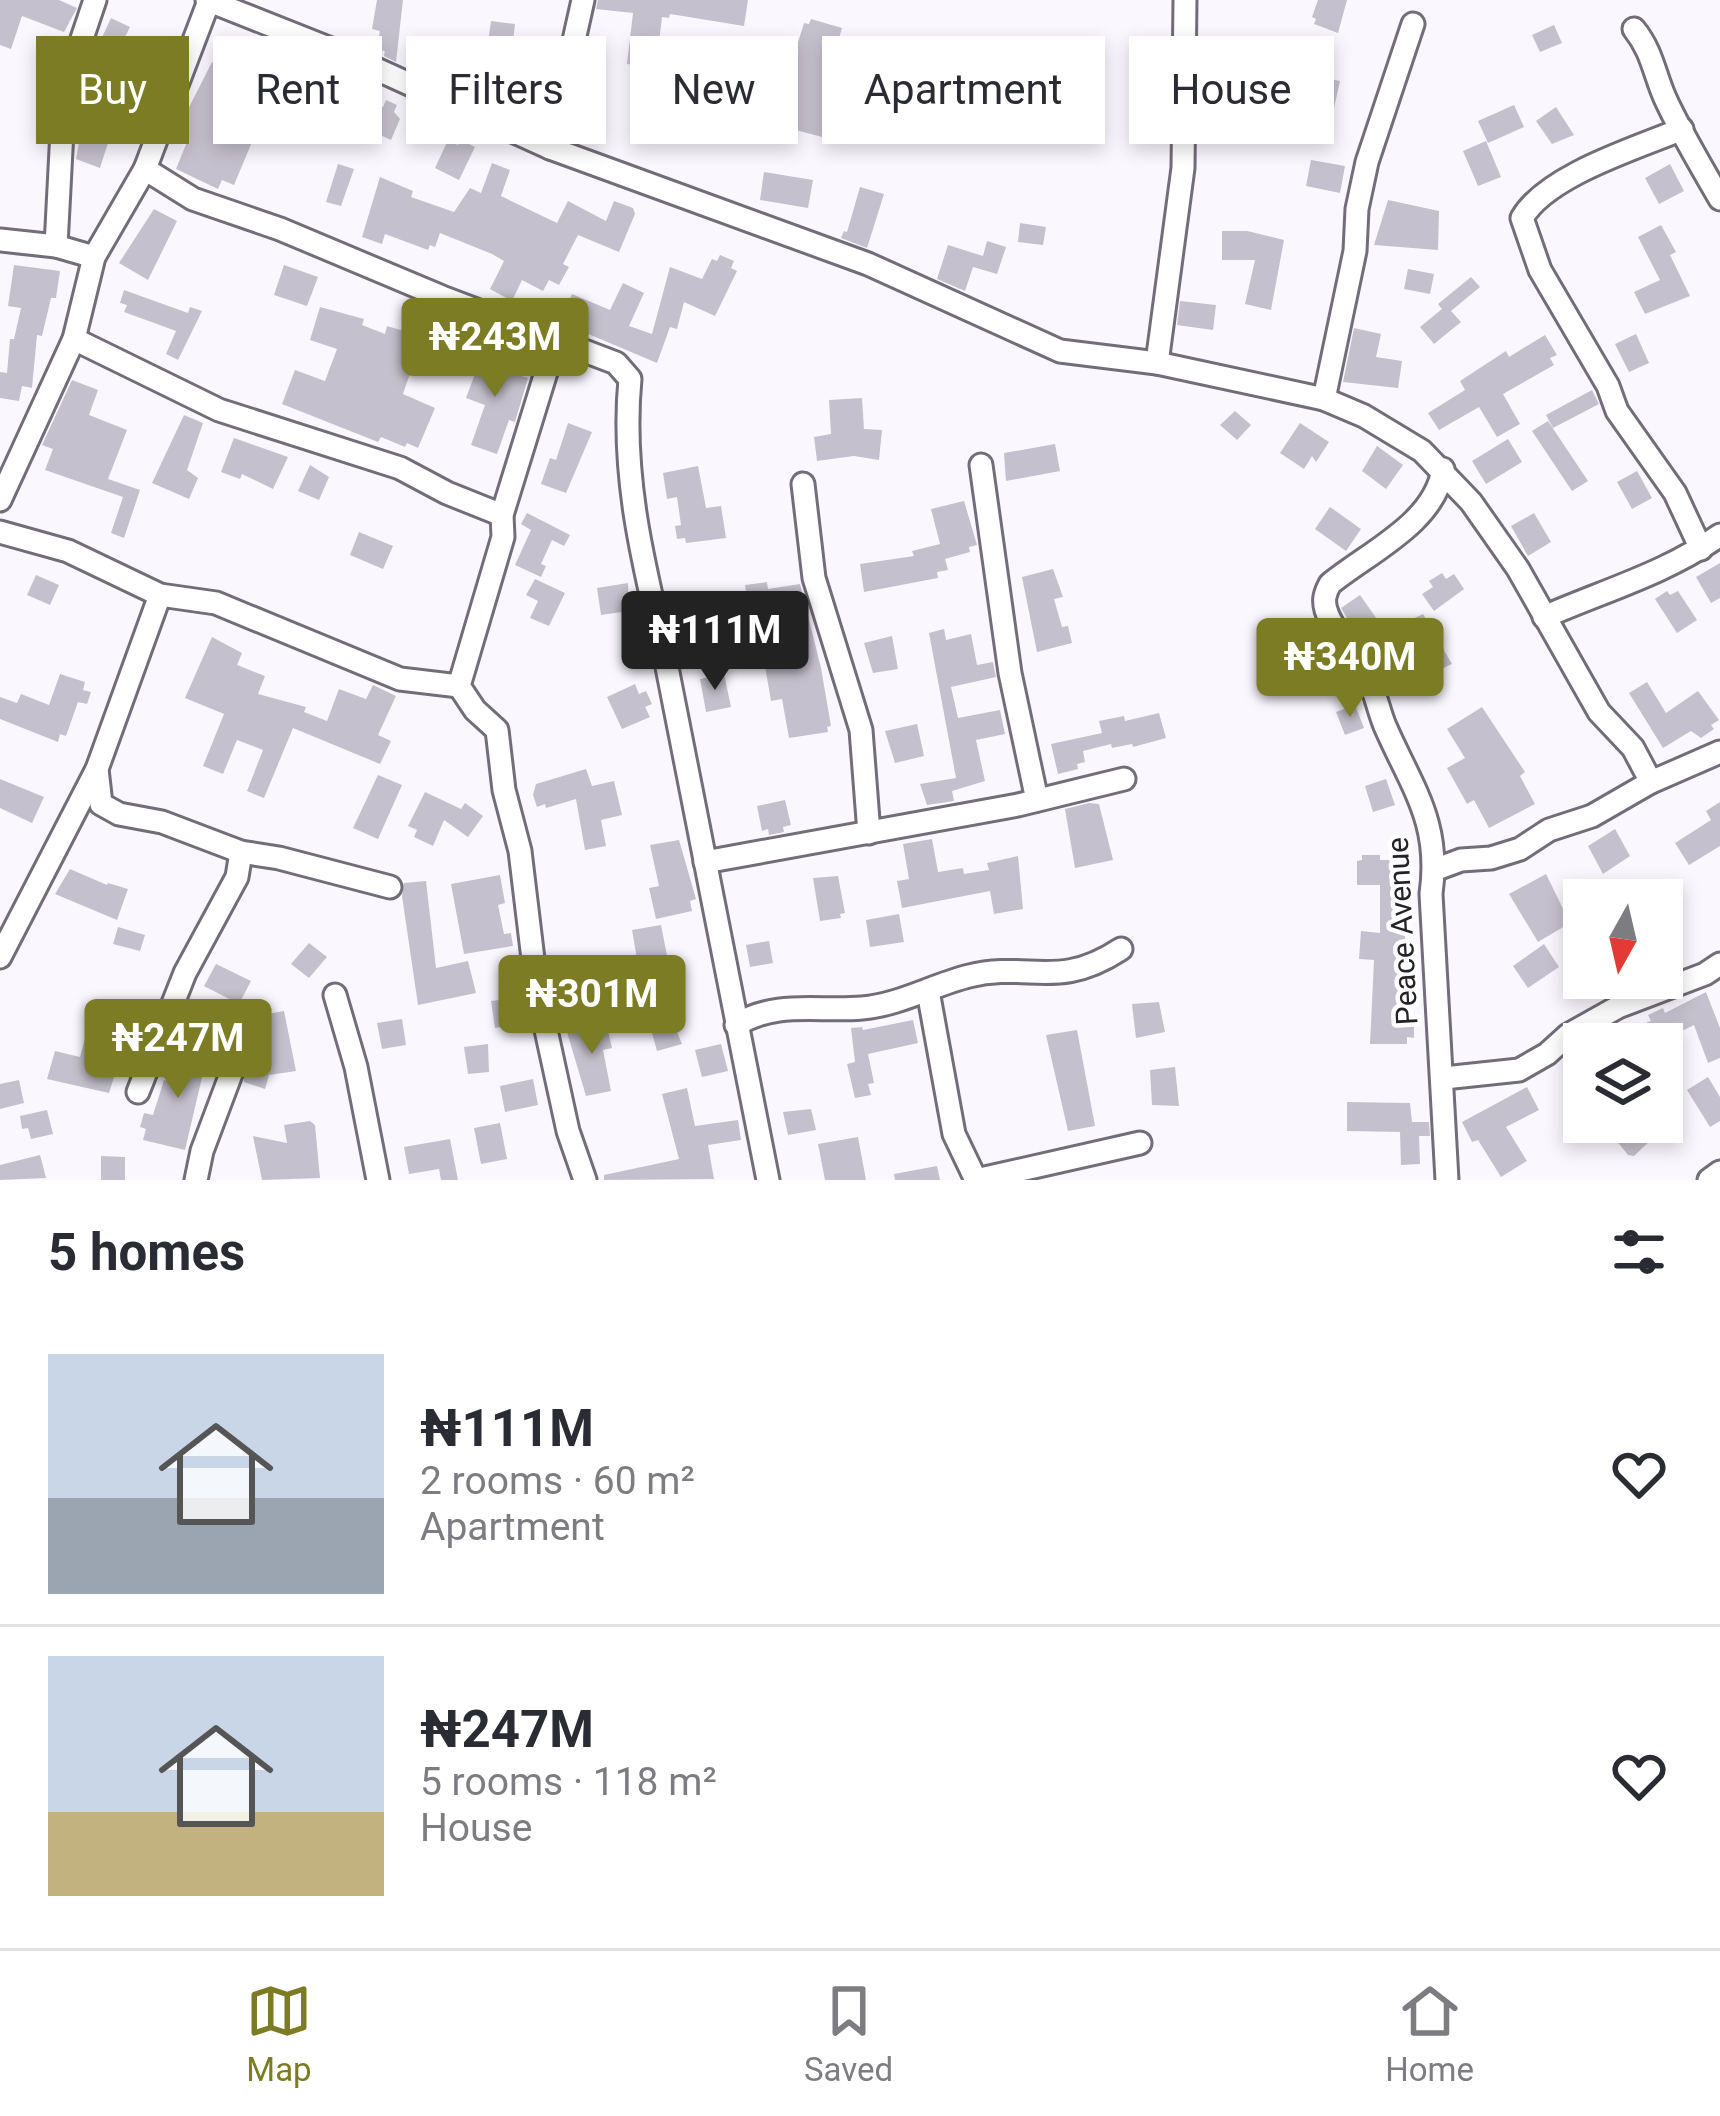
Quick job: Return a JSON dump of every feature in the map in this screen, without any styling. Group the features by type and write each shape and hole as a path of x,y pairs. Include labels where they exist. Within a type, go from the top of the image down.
{"street":[{"path":"56,246 64,92 95,0"},
{"path":"0,500 74,339 94,256 145,169 208,0 341,52 550,148 868,264 1060,351 1157,363 1324,400 1398,435 1443,469 1518,569 1600,712 1633,748 1651,782"},
{"path":"550,148 583,0"},
{"path":"1157,363 1184,168 1185,0"},
{"path":"1324,400 1355,251 1366,162 1413,24"},
{"path":"1634,29 1720,199"},
{"path":"1682,129 1591,167 1542,195 1522,218 1540,270 1607,386 1617,412 1675,493 1701,549"},
{"path":"145,169 193,200 280,229 616,363 630,379 631,485 642,570 663,647 768,1180"},
{"path":"0,240 94,256"},
{"path":"74,339 219,410 400,468 447,494 502,515"},
{"path":"459,686 503,536 502,515 556,340"},
{"path":"981,465 1010,673 1037,800"},
{"name":"Peace Avenue","path":"1443,469 1440,488 1426,510 1330,584 1324,596 1327,613 1369,679 1384,724 1421,796 1432,840 1430,894 1447,1180"},
{"path":"803,484 814,578 861,730 869,832"},
{"path":"0,532 68,551 160,595 215,603 400,679 459,686 497,730 504,790 520,851 536,984 568,1131 585,1180"},
{"path":"1544,617 1667,568 1720,536"},
{"path":"0,957 97,769 160,595"},
{"path":"1434,870 1520,849 1550,830 1592,816 1651,782 1720,752"},
{"path":"97,769 101,804 110,810 176,826 241,852 390,887"},
{"path":"705,862 1037,800 1124,779"},
{"path":"138,1092 185,974 240,870 241,852"},
{"path":"736,1025 781,1008 860,1009 991,972 1057,975 1091,965 1120,949"},
{"path":"1444,1078 1519,1070 1618,1007 1720,964"},
{"path":"928,992 954,1135 976,1180 1140,1143"},
{"path":"335,995 356,1066 378,1180"},
{"path":"196,1180 231,1074"},
{"path":"1709,1180 1720,1172"}],"building":[{"path":"0,0 59,0 77,8 64,32 22,16 11,49 0,45"},
{"path":"377,0 403,0 396,62 384,56 380,31 372,29"},
{"path":"598,0 748,0 744,26 670,14 662,17 660,36 630,36 633,13 596,9"},
{"path":"1318,0 1347,0 1338,33 1314,24"},
{"path":"111,18 130,27 126,36 103,36"},
{"path":"811,19 842,28 840,36 822,36 822,137 798,131 798,42 804,23"},
{"path":"491,21 515,24 514,36 489,36"},
{"path":"1554,25 1562,43 1540,52 1532,35"},
{"path":"213,62 213,144 251,144 234,185 222,180 218,189 176,169 189,144 189,107"},
{"path":"386,100 397,105 394,112 400,119 391,140 382,136"},
{"path":"1514,105 1524,127 1488,143 1478,121"},
{"path":"1556,107 1574,135 1552,144 1536,121"},
{"path":"1486,141 1501,177 1478,186 1463,151"},
{"path":"79,144 108,144 100,168 76,159"},
{"path":"446,144 475,147 459,180 435,168"},
{"path":"1311,160 1345,166 1340,193 1306,186"},
{"path":"492,163 510,170 501,196 557,223 568,201 606,221 614,201 633,208 635,214 619,252 578,235 563,264 569,267 559,285 549,280 543,291 522,280 512,301 490,289 504,261 492,254 440,233 435,247 430,245 428,250 385,234 382,244 362,237 380,177 413,191 411,197 454,212 470,188 481,193"},
{"path":"338,164 354,169 341,206 326,202"},
{"path":"1670,164 1684,191 1659,204 1645,178"},
{"path":"764,172 813,180 808,208 760,200"},
{"path":"860,187 884,194 867,248 841,238"},
{"path":"1388,200 1439,211 1438,250 1374,245"},
{"path":"154,209 177,221 148,280 119,263"},
{"path":"1020,223 1046,227 1043,245 1018,242"},
{"path":"1661,225 1676,252 1670,255 1690,296 1645,314 1634,292 1660,280 1638,237"},
{"path":"1222,231 1284,240 1271,310 1245,304 1255,260 1222,260"},
{"path":"987,241 1006,247 997,274 973,267 965,291 937,279 948,245 983,256"},
{"path":"720,255 734,261 731,268 737,271 715,316 684,302 677,329 670,327 657,363 560,322 572,294 610,310 623,283 644,293 629,326 652,334 670,267 702,279 712,259 717,261"},
{"path":"14,265 60,271 56,298 51,298 42,336 37,335 32,388 22,386 19,401 0,398 0,372 7,373 10,339 14,339 21,308 8,306"},
{"path":"284,265 318,277 307,306 274,295"},
{"path":"1408,269 1434,274 1430,294 1404,289"},
{"path":"1471,277 1480,287 1451,311 1461,322 1434,344 1420,327 1442,309 1438,304"},
{"path":"124,290 188,313 190,307 202,311 178,360 166,354 176,331 124,312 127,305 120,303"},
{"path":"1180,301 1216,305 1213,330 1177,325"},
{"path":"320,307 364,319 362,325 385,334 387,326 404,331 402,338 420,344 403,394 435,408 418,448 381,437 378,442 282,404 295,370 325,381 337,349 310,340"},
{"path":"1354,328 1381,334 1376,357 1402,361 1398,388 1343,382"},
{"path":"1636,334 1649,363 1629,372 1615,344"},
{"path":"1545,335 1557,355 1550,358 1554,365 1503,394 1520,424 1497,437 1479,407 1439,430 1428,413 1465,390 1460,381 1506,351 1509,357"},
{"path":"484,350 510,360 506,372 528,378 515,422 509,420 497,454 471,445 485,405 466,398"},
{"path":"72,380 98,390 89,415 127,430 108,479 140,490 124,538 111,533 123,497 45,470 53,449 42,445"},
{"path":"1592,390 1599,404 1553,428 1546,415"},
{"path":"862,398 864,429 882,430 879,460 854,456 817,461 814,437 831,434 829,400"},
{"path":"1235,411 1251,425 1237,440 1220,425"},
{"path":"184,415 203,423 187,470 198,478 189,499 152,483"},
{"path":"1548,421 1588,481 1572,491 1532,431"},
{"path":"568,423 592,432 566,493 541,484 550,458 556,460"},
{"path":"1300,423 1329,442 1316,462 1312,456 1304,469 1280,453"},
{"path":"234,438 288,457 273,489 242,474 240,479 221,472"},
{"path":"1508,439 1522,462 1486,484 1472,461"},
{"path":"1055,444 1060,471 1006,481 1004,453"},
{"path":"1377,446 1403,465 1386,489 1362,471"},
{"path":"310,465 329,477 319,500 298,491"},
{"path":"698,466 706,508 721,506 726,538 686,543 685,538 677,539 675,526 681,525 677,497 667,499 663,473"},
{"path":"1637,471 1652,498 1632,509 1617,482"},
{"path":"964,501 977,545 969,547 970,552 945,559 948,570 937,572 938,578 864,592 860,564 914,556 912,551 940,544 931,509"},
{"path":"1330,507 1361,529 1346,551 1315,529"},
{"path":"527,513 570,535 564,546 552,540 541,564 546,566 541,577 515,565 531,530 521,524"},
{"path":"1534,513 1551,542 1528,556 1511,526"},
{"path":"359,532 393,546 383,569 350,555"},
{"path":"1720,563 1720,598 1711,603 1696,577"},
{"path":"1053,569 1063,597 1054,599 1072,643 1037,652 1022,577"},
{"path":"1442,573 1446,579 1454,574 1464,589 1434,611 1422,594 1433,587 1429,581"},
{"path":"36,575 59,585 50,605 27,595"},
{"path":"535,579 565,593 549,626 530,618 538,601 526,595"},
{"path":"767,582 768,589 800,584 821,668 831,726 828,732 789,738 782,699 771,701 765,666 780,663 778,650 703,656 702,641 728,640 726,628 751,624 745,585"},
{"path":"628,583 629,611 601,615 597,588"},
{"path":"1667,591 1670,595 1678,591 1697,620 1677,633 1655,599"},
{"path":"1360,595 1386,632 1423,614 1452,664 1392,692 1341,608"},
{"path":"944,629 946,640 971,634 977,665 993,662 996,677 951,687 958,718 1000,710 1005,734 976,740 985,781 952,791 954,801 927,805 920,784 956,778 929,633"},
{"path":"892,636 898,669 873,673 864,643"},
{"path":"212,637 242,653 237,665 265,676 258,694 306,707 304,712 327,721 339,689 366,699 373,685 396,696 378,735 391,741 380,764 293,728 264,798 247,791 263,750 237,740 223,774 203,766 224,714 185,698"},
{"path":"60,674 85,682 83,690 91,692 87,704 78,702 66,736 60,734 58,742 0,719 0,697 17,703 21,694 49,705"},
{"path":"724,674 731,707 706,712 700,679"},
{"path":"1647,682 1666,713 1698,691 1719,720 1711,725 1714,729 1701,738 1691,731 1663,748 1629,693"},
{"path":"635,684 639,694 646,691 652,704 645,707 650,717 622,729 607,697"},
{"path":"1355,705 1364,728 1345,735 1336,712"},
{"path":"1482,707 1525,772 1520,776 1535,804 1489,828 1474,800 1467,804 1447,768 1465,758 1447,729"},
{"path":"1159,713 1166,738 1133,747 1112,748 1111,744 1083,751 1085,762 1077,764 1078,769 1058,774 1051,744 1102,733 1099,721"},
{"path":"917,724 924,756 895,763 885,731"},
{"path":"586,769 592,786 614,781 622,815 601,820 606,846 585,850 576,799 546,808 545,804 537,807 533,795 536,784"},
{"path":"378,775 402,785 378,839 353,828"},
{"path":"0,779 44,797 32,823 0,808"},
{"path":"1386,779 1395,805 1373,812 1365,786"},
{"path":"425,792 461,809 465,803 483,816 468,837 444,820 433,846 414,837 417,830 408,826"},
{"path":"785,800 791,825 783,827 784,832 769,835 768,829 762,831 757,806"},
{"path":"1720,802 1720,846 1689,865 1675,843 1711,820 1706,811"},
{"path":"1099,804 1113,860 1075,868 1065,809"},
{"path":"1615,829 1630,856 1603,874 1588,846"},
{"path":"932,839 938,872 989,870 987,863 1018,856 1023,909 994,914 990,891 902,908 897,881 909,879 903,844"},
{"path":"679,840 696,899 690,901 692,911 656,919 649,888 659,886 650,845"},
{"path":"1362,855 1393,860 1396,891 1410,898 1405,945 1410,946 1410,986 1416,986 1415,1001 1409,1000 1414,1038 1407,1037 1407,1044 1370,1044 1374,960 1359,959 1361,931 1380,933 1380,885 1357,885 1357,861"},
{"path":"70,869 128,889 117,920 55,894"},
{"path":"1546,874 1563,909 1563,927 1538,942 1509,894"},
{"path":"500,875 505,903 498,905 504,934 511,933 513,946 464,954 451,884"},
{"path":"838,876 845,913 820,921 813,878"},
{"path":"426,881 436,968 468,961 476,993 418,1005 402,896 404,883"},
{"path":"899,914 904,942 870,947 866,920"},
{"path":"661,925 669,966 639,971 632,930"},
{"path":"118,927 145,935 140,951 113,944"},
{"path":"769,941 773,963 750,967 746,945"},
{"path":"309,943 327,957 309,978 291,964"},
{"path":"1544,944 1559,967 1528,988 1513,966"},
{"path":"216,964 251,981 239,1004 204,986"},
{"path":"606,982 608,1006 569,1009 567,984"},
{"path":"1706,992 1720,1028 1720,1058 1708,1063 1694,1025 1683,1030 1683,1023 1648,1023 1648,1015 1663,1008 1665,1013"},
{"path":"521,997 526,1023 495,1028 491,1001"},
{"path":"1159,1002 1165,1032 1136,1038 1132,1004"},
{"path":"284,1011 296,1071 269,1075 265,1089 244,1082 243,1065 228,1059 238,1036 267,1048 262,1015"},
{"path":"92,1013 130,1023 127,1046 109,1093 47,1079 55,1051 80,1057"},
{"path":"402,1019 406,1045 382,1049 377,1023"},
{"path":"672,1020 682,1044 657,1051 650,1026"},
{"path":"913,1020 918,1043 868,1054 874,1083 868,1084 871,1095 855,1098 847,1064 855,1062 851,1028"},
{"path":"606,1023 612,1048 603,1050 611,1091 586,1096 567,1032"},
{"path":"1077,1030 1095,1126 1068,1131 1046,1035"},
{"path":"195,1035 211,1039 185,1150 143,1140 144,1113 153,1115 164,1080 178,1084"},
{"path":"488,1044 489,1072 468,1074 464,1047"},
{"path":"721,1044 728,1071 702,1077 695,1050"},
{"path":"1175,1067 1179,1106 1152,1105 1150,1070"},
{"path":"1708,1077 1720,1097 1720,1121 1710,1127 1687,1090"},
{"path":"533,1079 538,1105 505,1112 500,1086"},
{"path":"19,1080 24,1103 0,1109 0,1084"},
{"path":"1527,1087 1539,1110 1506,1127 1527,1161 1501,1177 1462,1122"},
{"path":"687,1088 695,1126 738,1120 741,1140 708,1145 714,1179 604,1180 604,1175 679,1159 662,1094"},
{"path":"1347,1102 1410,1103 1412,1122 1429,1122 1430,1136 1419,1136 1420,1164 1401,1165 1400,1132 1347,1131"},
{"path":"811,1109 816,1130 788,1135 783,1112"},
{"path":"47,1110 53,1134 31,1139 28,1128 22,1129 20,1116"},
{"path":"310,1121 315,1125 320,1178 262,1180 253,1136 287,1143 284,1125"},
{"path":"500,1123 507,1159 481,1164 474,1128"},
{"path":"858,1137 866,1180 825,1180 818,1144"},
{"path":"450,1139 458,1180 441,1180 439,1169 409,1174 404,1147"},
{"path":"1618,1143 1648,1143 1634,1156"},
{"path":"40,1155 46,1178 0,1180 0,1165"},
{"path":"101,1156 125,1157 125,1180 101,1180"},
{"path":"937,1166 940,1180 895,1180 894,1174"}]}
